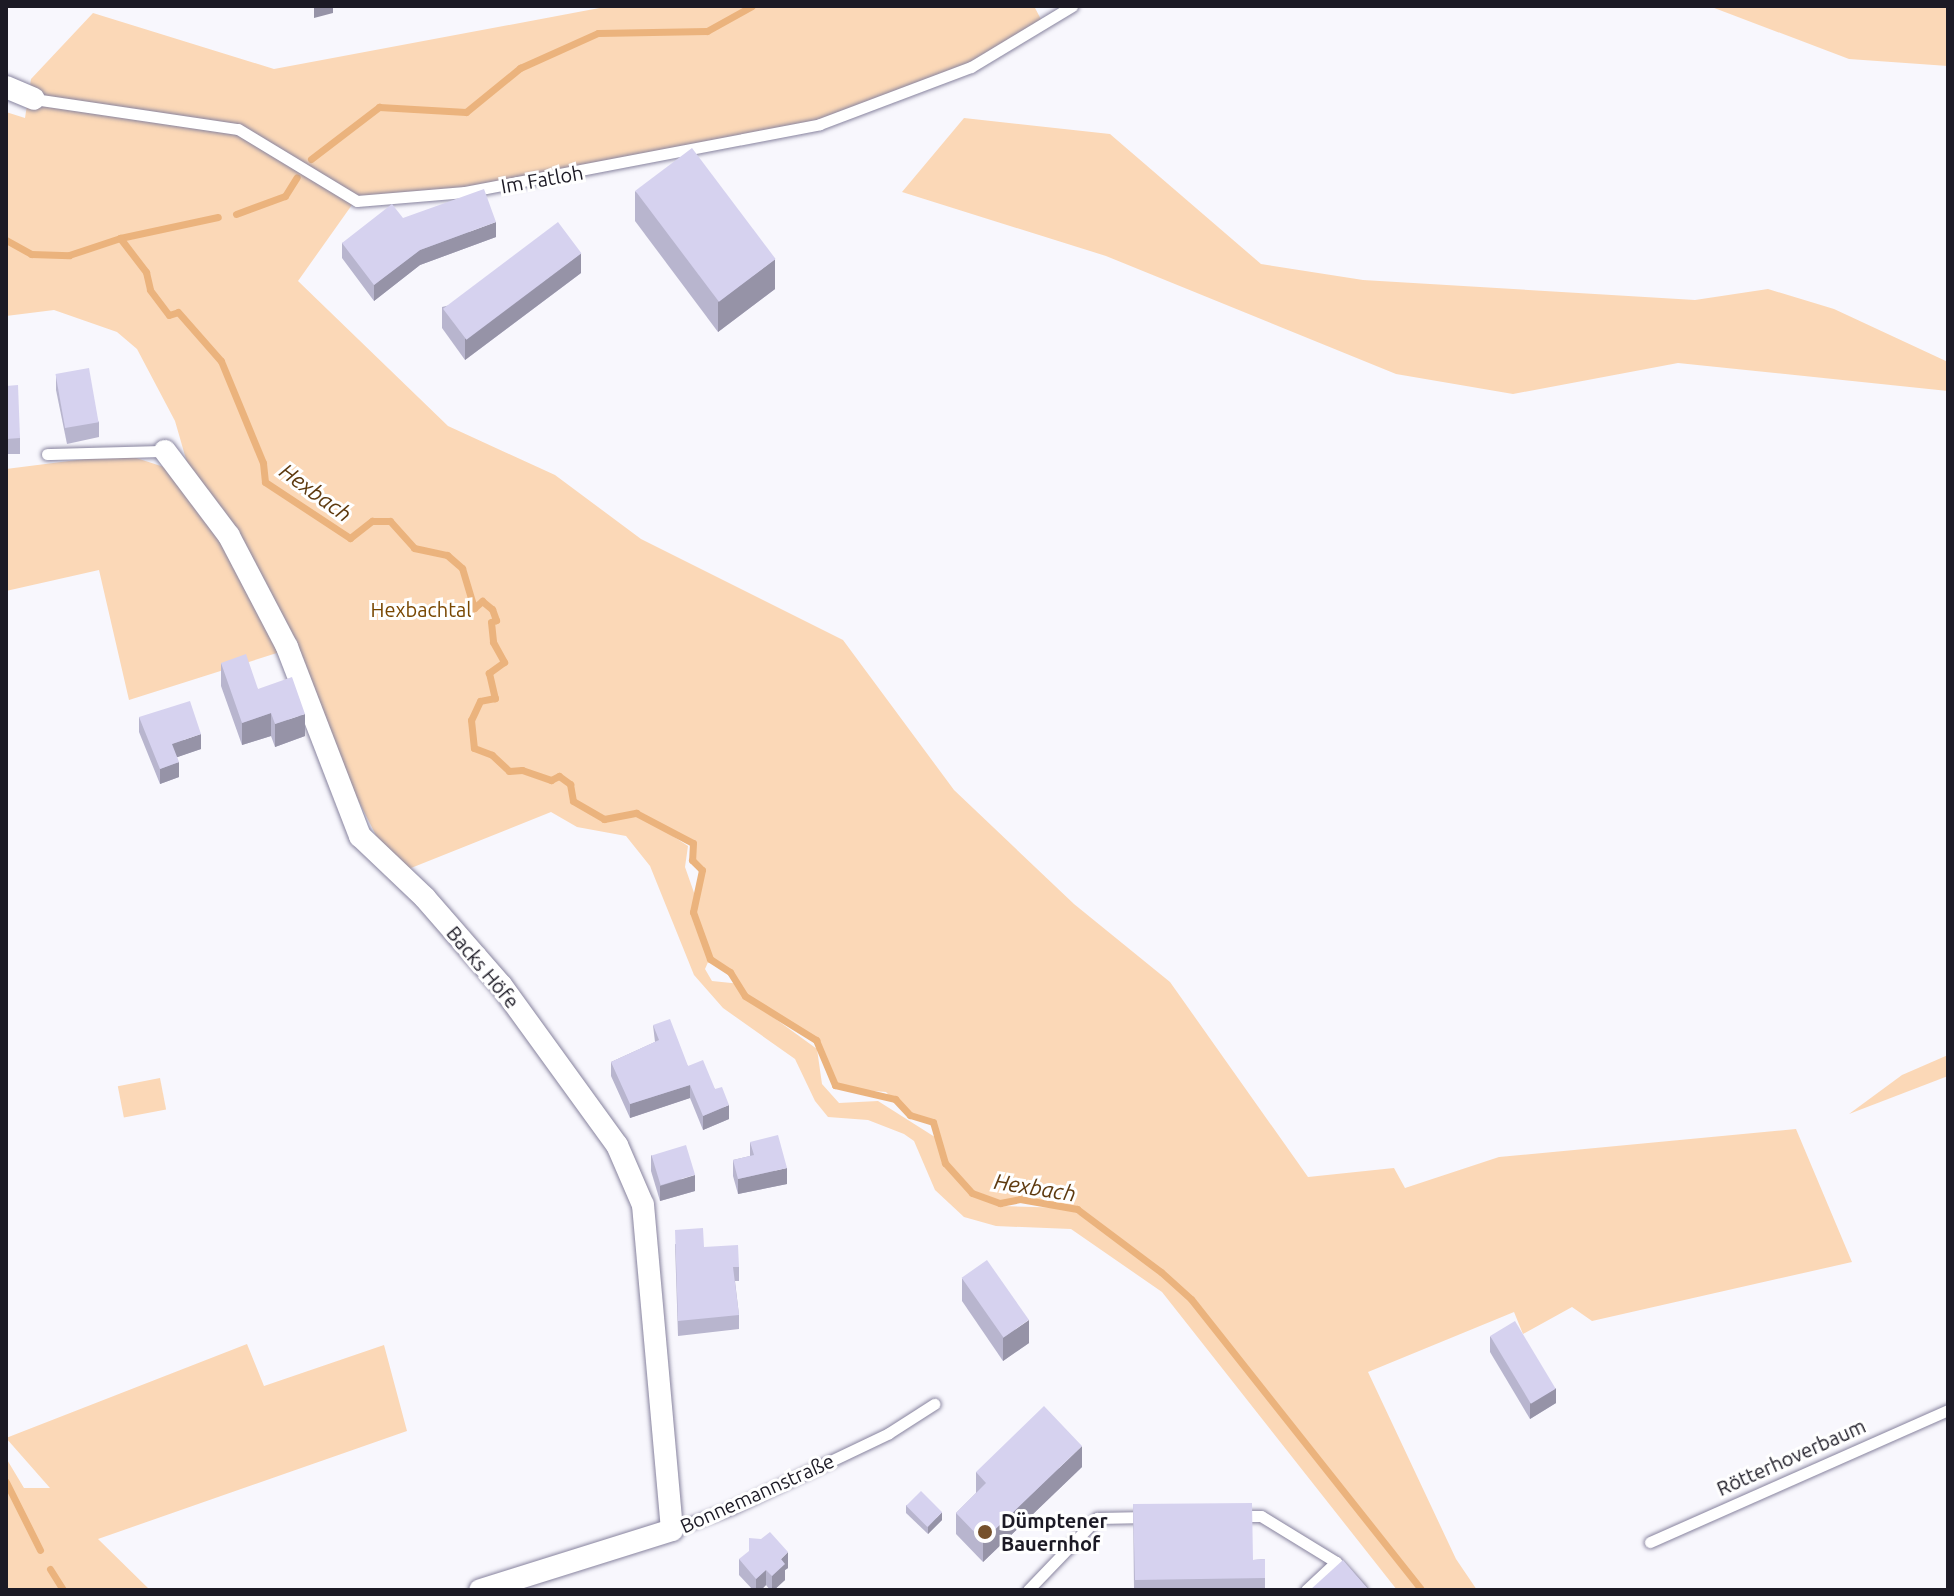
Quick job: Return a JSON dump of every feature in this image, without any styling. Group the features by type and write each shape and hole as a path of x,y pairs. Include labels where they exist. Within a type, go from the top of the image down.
{"street":[{"name":"Im Fatloh","path":"6,87 34,99"},
{"name":"Backs Höfe","path":"165,451 229,536 287,647 360,836 425,898 501,985 632,1169 643,1205 672,1530"},
{"name":"Bonnemannstraße","path":"480,1590 672,1530"}],"lane":[{"name":"Im Fatloh","path":"34,99 238,129 357,201 465,192 820,124 971,67 1072,6"},
{"path":"47,454 165,451"},
{"name":"Bonnemannstraße","path":"672,1530 889,1433 934,1404"},
{"name":"Rötterhoverbaum","path":"1650,1542 1948,1410"},
{"path":"1216,1516 1261,1516 1336,1562 1361,1590"},
{"path":"1028,1590 1097,1518 1157,1517"},
{"path":"1306,1590 1336,1562"}],"green space":[{"name":"Hexbachtal","path":"610,6 1034,6 1044,25 971,65 822,122 465,190 354,202 298,281 448,426 555,475 641,539 843,640 954,790 1074,904 1170,982 1308,1177 1394,1168 1405,1188 1499,1157 1796,1129 1852,1262 1592,1321 1572,1307 1523,1334 1514,1312 1368,1372 1456,1559 1477,1590 1397,1590 1162,1292 1071,1229 996,1226 964,1217 935,1190 914,1141 868,1120 828,1117 815,1101 795,1059 723,1008 694,975 650,866 626,836 577,827 551,812 406,870 386,855 188,466 175,421 137,349 117,332 54,310 6,316 6,112 25,118 31,79 93,13 274,69","holes":["662,829 690,843 693,859 703,870 698,904 685,867 688,846","709,960 727,967 741,984 712,981 705,969","748,999 815,1039 838,1088 886,1092 907,1115 933,1120 938,1139 878,1101 839,1103 822,1084 817,1049","972,1194 1002,1202 1053,1202 1079,1209 1104,1228 1067,1208 1001,1206"]},
{"path":"1709,6 1948,6 1948,66 1849,59"},
{"path":"964,118 1110,134 1261,264 1363,280 1695,300 1768,289 1834,309 1948,362 1948,391 1678,363 1513,394 1396,374 1106,256 902,192"},
{"path":"124,454 164,467 223,540 280,652 129,700 99,570 6,591 6,469"},
{"path":"1948,1055 1948,1076 1849,1114 1902,1075"},
{"path":"160,1078 166,1109 124,1118 118,1086"},
{"path":"247,1344 264,1386 384,1345 407,1431 98,1539 150,1590 6,1590 6,1458 24,1488 50,1488 6,1438"}],"building":[{"path":"692,148 776,259 719,302 635,191"},
{"path":"484,189 496,222 420,250 374,285 342,243 392,204 403,218"},
{"path":"558,222 581,253 466,340 443,309"},
{"path":"89,368 99,422 65,428 56,374"},
{"path":"18,385 20,438 6,439 6,386"},
{"path":"246,654 258,689 292,677 305,714 275,724 271,713 242,723 221,663"},
{"path":"190,701 201,734 172,744 179,762 160,769 139,717"},
{"path":"670,1019 688,1066 703,1060 715,1089 722,1087 729,1105 703,1116 690,1085 630,1104 611,1062 659,1040 653,1025"},
{"path":"778,1135 787,1168 738,1179 733,1160 754,1155 750,1142"},
{"path":"686,1145 695,1175 661,1185 652,1156"},
{"path":"703,1228 704,1247 738,1245 739,1267 733,1267 739,1315 678,1321 675,1230"},
{"path":"987,1260 1029,1320 1003,1338 962,1278"},
{"path":"1515,1321 1556,1389 1531,1404 1490,1336"},
{"path":"1044,1406 1082,1446 983,1541 956,1513 986,1483 976,1472"},
{"path":"921,1491 942,1512 927,1527 906,1506"},
{"path":"1252,1503 1253,1560 1265,1559 1265,1578 1135,1580 1133,1504"},
{"path":"770,1532 788,1552 781,1559 785,1564 772,1576 766,1570 756,1579 739,1559 749,1551 749,1538 761,1539"},
{"path":"1343,1560 1369,1590 1310,1590"}],"waterway":[{"path":"311,159 379,107 466,112 520,68 598,33 707,31 752,6"},
{"path":"236,214 285,196 297,177"},
{"path":"120,238 218,217"},
{"name":"Hexbach","path":"6,240 31,254 69,255 120,238 146,272 150,290 169,315 178,312 221,361 263,463 265,482 350,538 372,521 390,521 414,548 447,555 462,568 474,608 482,601 492,609 496,620 491,622 493,642 504,662 489,673 495,698 480,701 471,720 474,748 492,755 509,771 522,770 551,780 559,776 570,784 573,801 604,819 636,813 693,843 692,860 702,870 693,912 710,959 730,972 745,996 816,1040 835,1085 895,1099 910,1115 933,1122 945,1163 972,1193 1000,1203 1020,1199 1077,1209 1161,1272 1191,1299 1420,1588"},
{"name":"Hexbach","path":"6,1482 40,1550"},
{"name":"Hexbach","path":"50,1569 63,1590"}],"place":[{"name":"Dümptener Bauernhof","path":"985,1532"}]}
